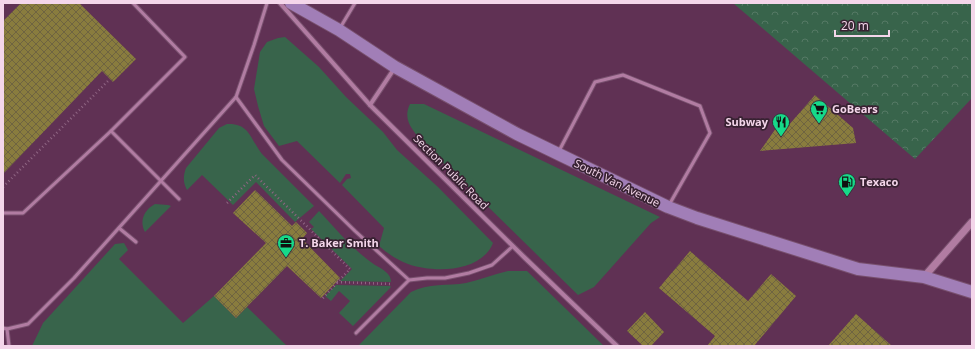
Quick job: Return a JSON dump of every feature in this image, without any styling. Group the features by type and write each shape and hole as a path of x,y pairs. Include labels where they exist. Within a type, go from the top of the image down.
{"main road":[{"name":"South Van Avenue","path":"291,3 339,30 395,67 517,134 668,207 697,218 858,269 924,277 972,292"}],"street":[{"name":"Section Public Road","path":"280,3 370,105 617,346"},
{"path":"370,105 395,67"},
{"path":"924,277 972,222"}],"lane":[{"path":"3,213 23,213 111,131 185,57 133,3"},
{"path":"3,328 7,329 28,324 74,278 236,97 267,3"},
{"path":"339,30 355,3"},
{"path":"558,154 595,82 623,75 700,106 710,133 668,207"},
{"path":"236,97 282,160 355,231 409,280"},
{"path":"111,131 179,199"},
{"path":"119,228 136,242"},
{"path":"356,333 409,280 445,278 469,273 492,265 513,246"},
{"path":"7,329 9,346"}],"path":[{"path":"3,187 108,81"},
{"path":"227,203 255,175 350,269 321,300"},
{"path":"337,282 404,285"}],"green space":[{"path":"733,3 972,3 972,98 915,159"},
{"path":"285,37 319,67 346,97 383,132 397,150 438,187 493,243 487,253 478,260 467,265 443,269 418,267 400,260 379,246 384,228 342,185 347,179 351,178 350,174 346,174 340,183 297,141 279,146 264,126 254,89 260,52 267,42"},
{"path":"410,104 424,104 660,217 651,223 594,287 578,295 423,143 412,129 408,120 407,115"},
{"path":"227,124 235,124 245,129 262,154 314,206 295,222 256,182 233,205 202,175 187,190 184,179 186,168 219,128"},
{"path":"155,204 171,206 145,232 142,224 145,213"},
{"path":"319,211 360,253 388,274 391,282 340,281 352,269 311,229 314,227 309,222"},
{"path":"124,243 128,250 119,259 183,323 214,296 236,318 247,307 287,346 32,346 43,323 115,244"},
{"path":"508,271 527,271 604,346 358,346 411,292 424,287 466,283"},
{"path":"336,285 391,287 353,326 339,313 350,301 339,291 331,301 325,296"}],"building":[{"path":"21,3 79,3 136,59 113,82 102,71 3,174 3,21"},
{"name":"GoBears","path":"815,95 853,128 856,143 760,151 781,121 788,126"},
{"name":"T. Baker Smith","path":"255,190 292,226 296,222 307,233 302,239 340,278 321,298 287,266 236,318 214,296 266,243 233,213"},
{"path":"690,251 748,301 771,274 796,296 754,346 707,346 715,336 659,288"},
{"path":"645,312 664,332 651,346 643,346 627,331"},
{"path":"856,314 892,346 828,346"}],"place":[{"name":"GoBears","path":"819,124"},
{"name":"Subway","path":"781,137"},
{"name":"Texaco","path":"847,197"},
{"name":"T. Baker Smith","path":"286,258"}]}
